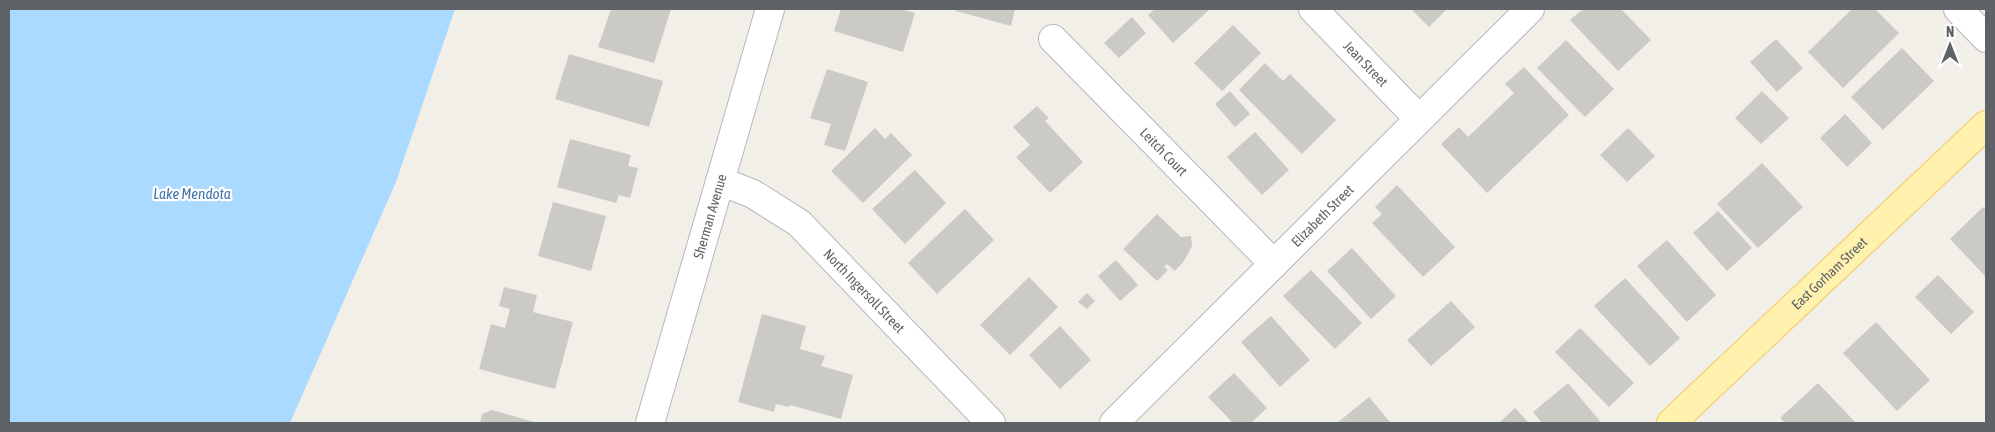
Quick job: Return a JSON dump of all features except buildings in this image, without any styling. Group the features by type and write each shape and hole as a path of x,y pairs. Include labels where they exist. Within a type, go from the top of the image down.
{"main road":[{"name":"East Gorham Street","path":"1671,423 1986,125"}],"street":[{"name":"Sherman Avenue","path":"650,423 770,9"},
{"name":"Jean Street","path":"1313,9 1419,119"},
{"name":"Elizabeth Street","path":"1114,423 1530,9"},
{"path":"1958,9 1986,38"},
{"name":"Leitch Court","path":"1053,39 1274,264"},
{"name":"North Ingersoll Street","path":"720,181 753,194 799,222 991,423"}],"water":[{"name":"Lake Mendota","path":"9,9 455,9 396,182 290,423 9,423"}]}
